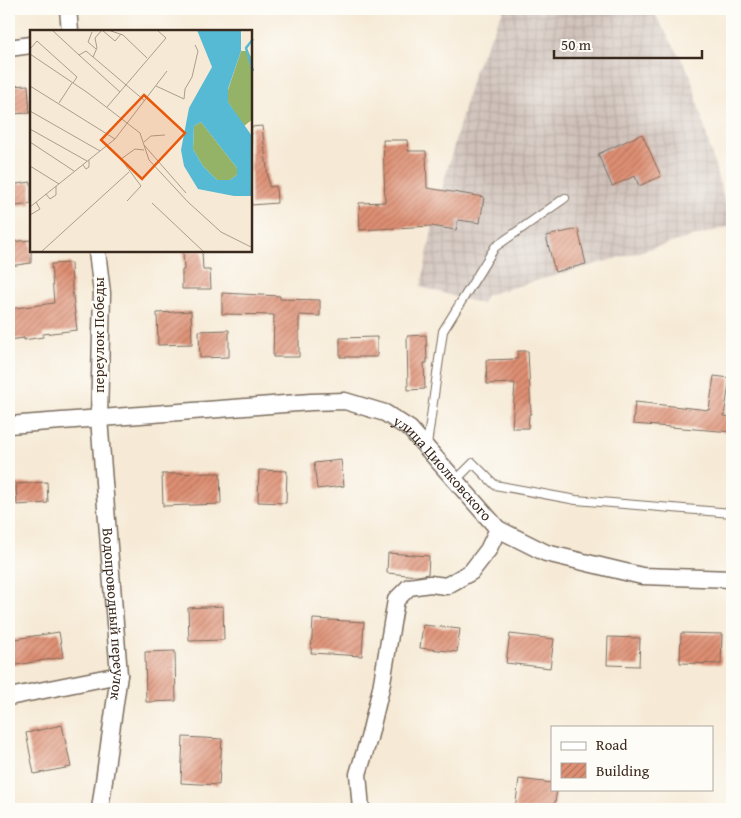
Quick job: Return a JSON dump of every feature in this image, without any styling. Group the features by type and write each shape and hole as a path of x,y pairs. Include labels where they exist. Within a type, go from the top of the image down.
{"street":[{"path":"68,9 70,30"},
{"path":"9,48 30,45"},
{"name":"переулок Победы","path":"97,252 102,293 99,418"},
{"name":"улица Циолковского","path":"9,425 345,401 385,413 410,430 498,529 546,553 642,576 732,579"},
{"name":"Водопроводный переулок","path":"99,418 119,675 100,809"},
{"path":"361,809 358,774 381,688 396,600 409,587 430,584 446,586 470,572 488,550 498,529"},
{"path":"9,697 119,675"}],"lane":[{"path":"426,447 443,331 495,247 565,198"},
{"path":"455,480 473,463 494,485 576,500 732,513"}],"shaded area":[{"path":"504,9 652,9 690,74 731,226 486,295 482,304 421,287 434,219 474,71"}],"building":[{"path":"28,85 30,113 9,114 9,86"},
{"path":"262,126 269,187 276,186 277,203 252,205 252,127"},
{"path":"642,134 661,176 639,186 635,176 612,186 598,154"},
{"path":"383,140 407,140 408,151 426,151 427,188 484,197 480,223 458,220 456,230 431,226 360,230 359,203 385,202"},
{"path":"30,182 30,204 9,207 9,185"},
{"path":"578,229 586,264 555,272 546,236"},
{"path":"30,240 31,263 9,266 9,242"},
{"path":"183,252 202,252 203,270 210,270 211,289 182,289 182,270 184,270"},
{"path":"71,263 77,330 43,334 43,337 24,340 24,338 9,340 9,309 54,303 51,264"},
{"path":"222,293 280,296 280,299 320,300 320,316 299,315 299,357 273,357 274,315 222,314"},
{"path":"191,311 192,344 158,345 157,313"},
{"path":"229,330 229,357 200,358 199,331"},
{"path":"426,335 427,363 424,363 425,389 408,390 407,336"},
{"path":"377,337 377,357 340,357 340,338"},
{"path":"518,351 528,351 531,414 529,414 528,428 512,428 515,383 487,384 486,360 517,359"},
{"path":"714,376 730,378 724,416 732,417 732,432 633,424 635,402 709,410"},
{"path":"341,460 344,486 317,489 314,463"},
{"path":"259,470 287,471 286,503 258,502"},
{"path":"220,473 221,504 163,506 162,474"},
{"path":"47,482 48,503 17,505 16,484"},
{"path":"388,553 429,556 428,574 418,576 387,573"},
{"path":"223,606 224,640 189,641 188,608"},
{"path":"313,619 364,622 362,656 311,653"},
{"path":"423,625 460,629 457,652 420,648"},
{"path":"59,632 63,657 11,666 9,640"},
{"path":"681,633 722,634 721,664 680,663"},
{"path":"510,634 554,639 550,668 506,663"},
{"path":"608,637 640,638 639,666 607,665"},
{"path":"175,651 176,701 146,702 145,652"},
{"path":"62,725 71,767 34,774 26,733"},
{"path":"183,737 222,739 219,785 181,783"},
{"path":"519,779 551,783 551,790 557,790 554,809 515,809"}]}
